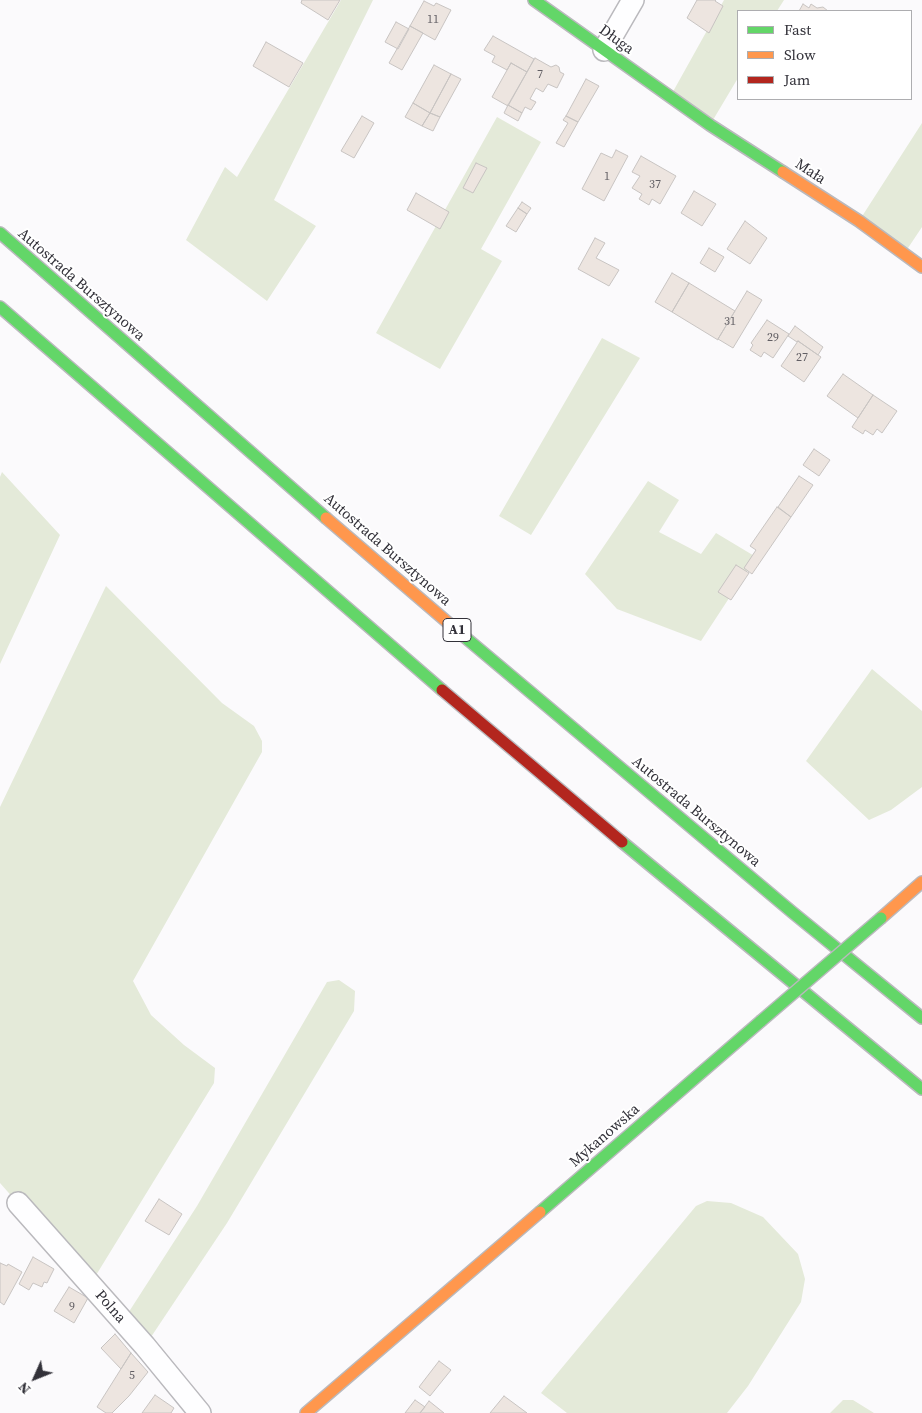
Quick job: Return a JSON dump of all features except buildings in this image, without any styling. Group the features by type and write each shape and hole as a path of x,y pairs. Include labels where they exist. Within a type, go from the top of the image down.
{"main road":[{"name":"Długa","path":"534,0 680,104"},
{"name":"Mała","path":"680,104 859,221 922,267"},
{"name":"Autostrada Bursztynowa","path":"0,234 494,662 785,906 922,1018"},
{"path":"0,307 484,726 672,884 922,1089"},
{"name":"Mykanowska","path":"306,1413 922,882"}],"street":[{"path":"604,50 633,0"},
{"name":"Polna","path":"18,1204 145,1346 200,1413"}],"green space":[{"path":"341,0 373,0 274,200 316,226 267,301 186,240 225,167 237,177"},
{"path":"724,0 784,0 778,10 737,10 737,80 710,125 670,97"},
{"path":"497,117 541,142 481,249 502,261 440,369 376,333"},
{"path":"922,123 922,227 904,254 859,221"},
{"path":"602,338 640,358 531,535 499,516"},
{"path":"2,472 60,535 0,664 0,477"},
{"path":"648,481 679,500 659,532 701,554 716,533 756,557 701,641 617,609 585,574"},
{"path":"106,586 222,703 254,726 262,741 262,752 133,981 151,1015 184,1045 215,1068 214,1083 90,1285 0,1183 0,807"},
{"path":"872,669 922,711 922,787 891,810 869,820 806,761"},
{"path":"339,980 355,991 354,1011 227,1223 145,1346 123,1321 197,1206 327,982"},
{"path":"707,1201 731,1203 763,1217 798,1254 805,1279 801,1302 748,1386 727,1413 567,1413 541,1393 696,1206"},
{"path":"843,1400 853,1400 874,1413 830,1413"}],"traffic: fast":[{"path":"534,0 710,125 783,172"},
{"path":"0,233 326,518"},
{"path":"0,307 442,690"},
{"path":"460,633 792,912 922,1018"},
{"path":"622,842 922,1089"},
{"path":"761,1021 881,918"},
{"path":"540,1212 761,1021"}],"traffic: slow":[{"path":"783,172 859,221 922,267"},
{"path":"326,518 460,633"},
{"path":"881,918 922,882"},
{"path":"306,1413 540,1212"}],"traffic: jam":[{"path":"442,690 622,842"}]}
